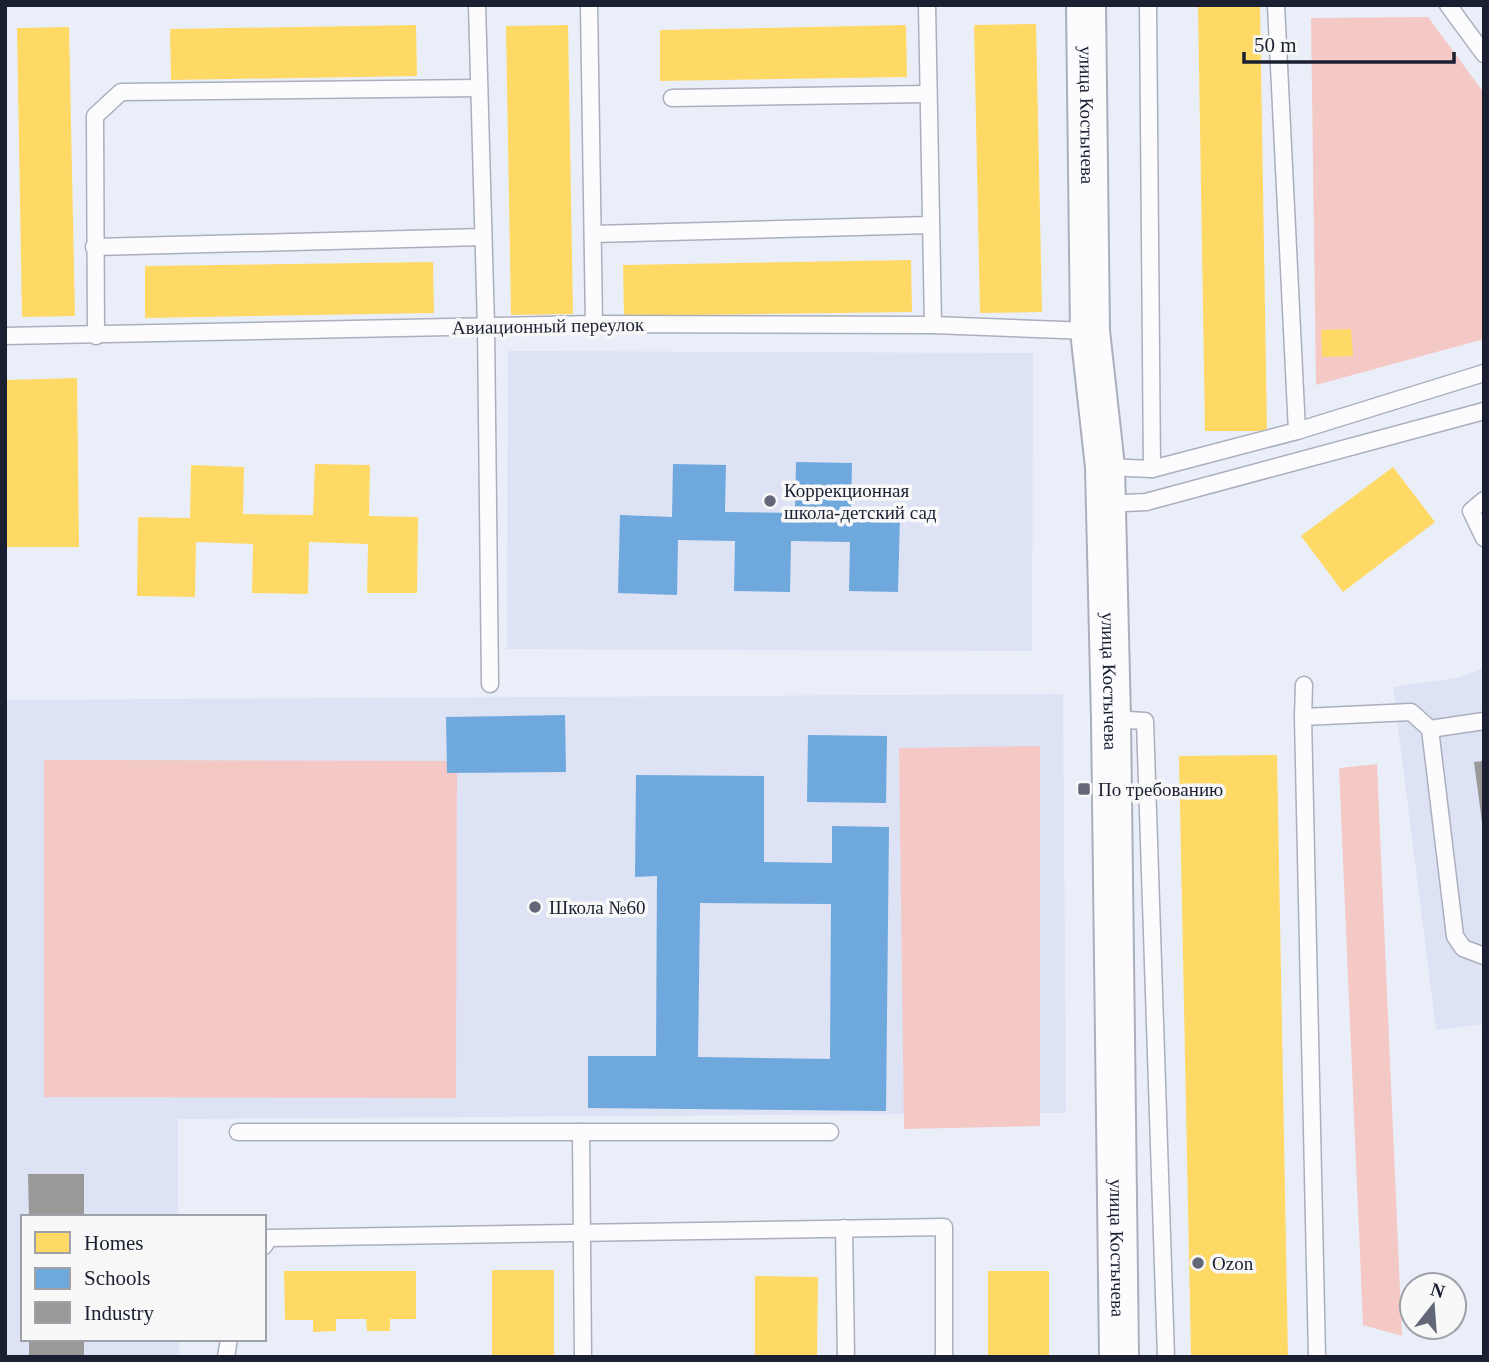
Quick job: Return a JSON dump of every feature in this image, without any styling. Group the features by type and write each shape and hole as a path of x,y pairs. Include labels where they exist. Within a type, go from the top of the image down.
{"main road":[{"name":"улица Костычева","path":"1086,5 1090,331 1105,467 1119,1357"}],"lane":[{"path":"477,5 486,326 490,684"},
{"path":"589,5 594,324"},
{"path":"927,5 933,325"},
{"path":"1148,5 1152,469"},
{"path":"1276,5 1297,431"},
{"path":"1448,5 1484,54"},
{"path":"96,336 94,116 121,92 479,88"},
{"path":"672,98 928,94"},
{"path":"593,234 930,225"},
{"path":"94,247 483,237"},
{"name":"Авиационный переулок","path":"5,336 594,324 933,325 1090,331"},
{"path":"1105,467 1152,469 1297,431 1484,373"},
{"path":"1105,505 1146,502 1484,411"},
{"path":"1484,500 1471,510 1484,538"},
{"path":"1304,685 1317,1357"},
{"path":"1303,717 1411,712 1430,729 1455,936 1463,948 1484,956"},
{"path":"1111,719 1145,721 1166,1357"},
{"path":"1430,729 1484,721"},
{"path":"238,1132 830,1132"},
{"path":"581,1132 583,1357"},
{"path":"266,1243 269,1238 944,1227 944,1357"},
{"path":"844,1228 846,1357"}],"shaded area":[{"path":"1428,17 1484,93 1484,339 1316,385 1311,18"},
{"name":"Коррекционная школа-детский сад","path":"508,351 1033,353 1032,651 507,649"},
{"path":"1484,668 1484,1024 1436,1030 1393,687 1457,678"},
{"name":"Школа №60","path":"1063,694 1066,1113 178,1119 178,1215 21,1215 21,1341 179,1341 179,1357 5,1357 5,700"},
{"path":"1040,746 1040,1126 904,1129 899,748"},
{"path":"44,760 457,761 456,1098 44,1097"},
{"path":"1377,764 1399,1271 1398,1335 1363,1325 1339,768"}],"building: Homes":[{"path":"1198,5 1260,6 1267,431 1205,431"},
{"path":"1036,24 1042,312 980,313 974,25"},
{"path":"416,25 417,76 171,80 170,29"},
{"path":"568,25 573,314 511,315 506,26"},
{"path":"906,25 907,77 660,81 660,30"},
{"path":"69,27 75,316 22,317 17,28"},
{"path":"911,260 912,312 624,316 623,265"},
{"path":"433,262 434,313 145,318 145,266"},
{"path":"1351,329 1353,356 1322,357 1321,330"},
{"path":"77,378 79,547 5,547 5,380"},
{"path":"315,464 370,465 369,516 418,517 417,593 367,593 368,544 309,542 308,594 252,593 253,544 196,542 195,597 137,596 138,517 190,518 191,465 244,467 243,514 313,515"},
{"path":"1393,467 1435,522 1343,592 1301,536"},
{"path":"1277,755 1288,1357 1191,1357 1179,756"},
{"path":"492,1270 554,1270 554,1357 492,1357"},
{"path":"284,1271 416,1271 416,1319 390,1319 390,1331 367,1331 366,1319 336,1319 336,1331 313,1332 313,1320 285,1320"},
{"path":"988,1271 1049,1271 1049,1357 988,1357"},
{"path":"755,1276 818,1277 817,1357 755,1357"}],"building: Schools":[{"path":"796,462 852,463 851,514 900,515 898,592 849,591 850,542 791,541 790,592 734,591 735,541 678,540 677,595 618,593 620,515 672,517 673,464 726,465 725,512 795,513"},
{"path":"565,715 566,772 447,773 446,717"},
{"path":"808,735 887,736 886,803 807,802"},
{"path":"636,775 764,776 764,862 832,863 832,826 889,827 886,1111 588,1108 588,1056 656,1056 657,876 635,877","holes":["700,903 831,904 830,1059 698,1057"]}],"building: Industry":[{"path":"1484,761 1484,822 1482,822 1474,762"},
{"path":"28,1174 84,1174 84,1215 29,1215"},
{"path":"29,1341 84,1341 84,1357 29,1357"}],"place":[{"name":"Коррекционная школа-детский сад","path":"770,501"},
{"name":"По требованию","path":"1084,789"},
{"name":"Школа №60","path":"535,907"},
{"name":"Ozon","path":"1198,1263"}]}
